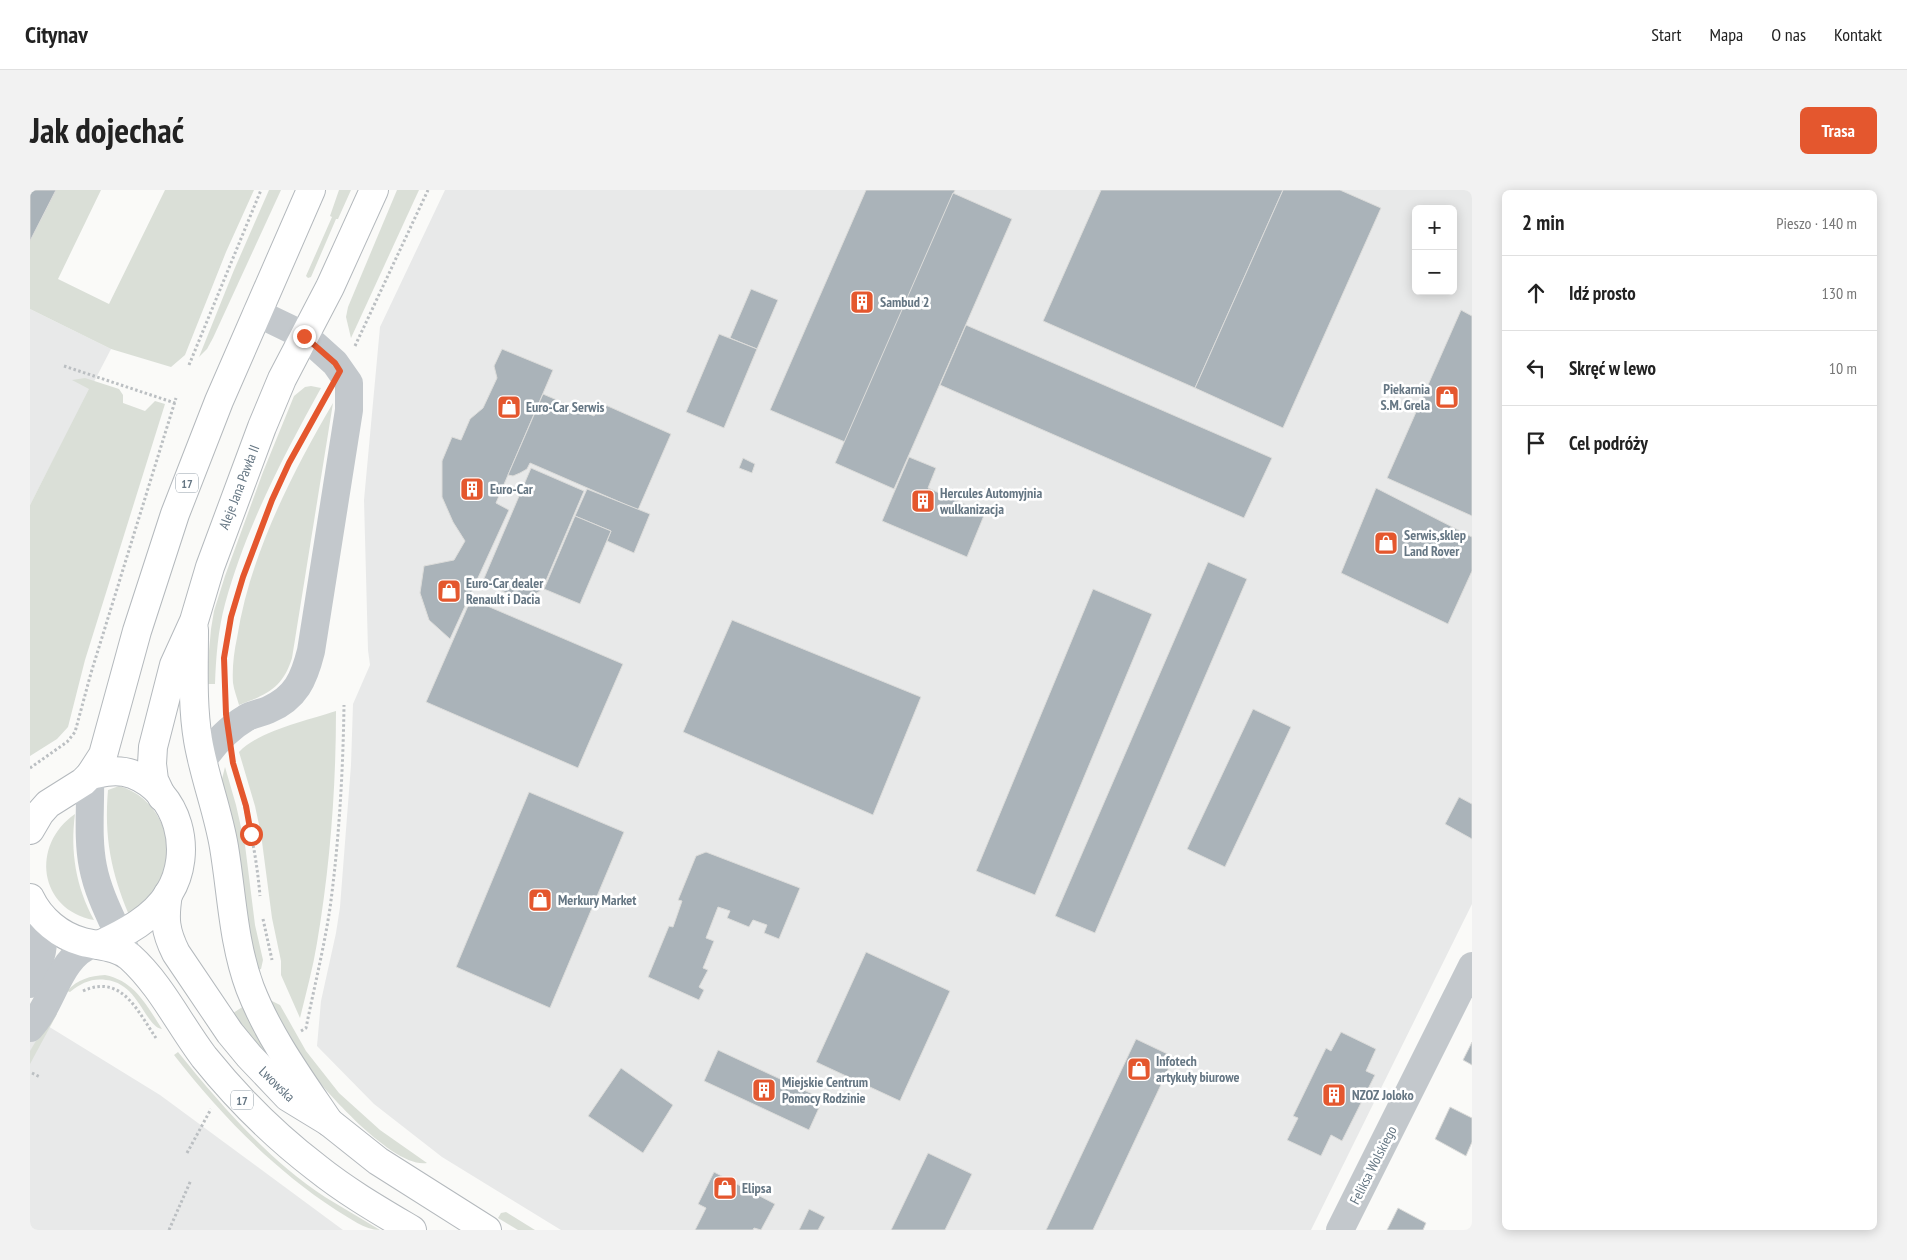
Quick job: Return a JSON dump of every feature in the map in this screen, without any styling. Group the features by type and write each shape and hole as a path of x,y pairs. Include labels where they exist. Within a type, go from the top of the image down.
{"highway":[{"name":"17","path":"30,830 48,804 83,782 104,755 137,631 175,514 207,431 311,190"},
{"name":"Aleje Jana Pawła II","path":"162,797 154,780 152,764 153,747 174,665 194,622 210,567 243,476 282,379 330,287 374,190"},
{"path":"194,622 195,718 202,761 223,846 234,931 250,988 273,1036 328,1122"},
{"name":"17","path":"90,775 118,771 131,774 148,784 162,797 176,819 181,845 179,871 168,894 150,914 110,945"},
{"name":"Lwowska","path":"168,894 165,924 169,939 214,1011 249,1056 288,1097 328,1122 378,1161 487,1230"},
{"name":"17","path":"36,907 49,924 65,935 74,939 110,945 150,978 204,1057 246,1105 318,1169 372,1206 412,1230"}],"street":[{"path":"202,761 214,743 228,730 246,718 268,710 287,699 299,685 305,672 312,641 349,410 349,383 335,363 304,336 257,313"},
{"path":"30,1028 42,1014 75,954 85,947 110,945 90,845 90,775"},
{"path":"30,984 44,947 36,907"},
{"name":"Feliksa Wolskiego","path":"1340,1230 1472,966"}],"path":[{"path":"189,365 261,190"},
{"path":"260,899 254,848 246,806 233,763 228,730 224,658 231,617 243,577 272,500 289,463 354,347 428,190"},
{"path":"64,366 175,403"},
{"path":"30,768 67,742 75,732 91,673 176,398"},
{"path":"301,1031 306,1028 330,907 340,794 344,705"},
{"path":"262,913 272,964"},
{"path":"81,992 100,986 117,989 132,1002 157,1040"},
{"path":"32,1073 40,1077"},
{"path":"187,1153 211,1109"},
{"path":"169,1230 192,1180"}],"shaded area":[{"path":"30,190 101,190 58,279 109,304 165,190 254,190 226,252 185,355 171,367 111,349 30,309"},
{"path":"269,190 281,190 213,338 207,349 199,357 234,270"},
{"path":"339,190 351,190 338,219 336,219 311,277 308,278 306,276 332,217 330,216"},
{"path":"397,190 419,190 351,338 346,317 348,307"},
{"path":"445,190 1472,190 1472,904 1311,1230 561,1230 442,1157 374,1104 317,1046 321,1001 340,907 351,765 353,704 370,665 364,500 380,327"},
{"path":"30,309 111,349 30,505"},
{"path":"85,378 119,389 123,395 123,403 145,411 155,401 165,404 85,660 68,727 57,739 30,756 30,505 89,389 72,380"},
{"path":"305,387 321,388 279,466 244,547 225,604 218,644 215,684 206,684 214,611 225,576 263,472 294,396"},
{"path":"333,403 292,658 284,677 272,689 257,698 239,705 233,683 233,660 243,607 252,576 274,516 302,458"},
{"path":"336,711 335,769 329,856 322,914 300,1018 281,975 281,961 272,918 261,834 239,752 258,738 271,732"},
{"path":"225,767 245,845 255,925 263,960 261,969 257,970 251,948 223,791 222,779"},
{"path":"119,786 132,791 153,809 160,821 168,847 164,875 158,887 150,897 129,915 113,869 108,839 108,790"},
{"path":"75,814 73,842 76,869 83,895 94,920 76,914 62,904 52,890 47,875 47,859 51,842 61,827"},
{"path":"105,975 115,978 132,989 145,1003 162,1029 151,1021 134,996 117,983 96,980 78,986 70,992 67,991 84,979"},
{"path":"268,999 280,1005 306,1051 339,1093 380,1130 427,1163 413,1161 396,1153 377,1140 340,1105 301,1059"},
{"path":"244,1006 273,1063 230,1015"},
{"path":"53,1012 57,1014 30,1064 30,1051"},
{"path":"30,1015 160,1095 343,1230 30,1230"},
{"path":"178,1052 228,1111 284,1166 325,1197 380,1230 363,1226 336,1210 269,1158 210,1099 174,1055"},
{"path":"506,1212 535,1230 518,1230 498,1218 501,1213"}],"building":[{"path":"30,190 56,190 30,241"},
{"name":"Sambud 2","path":"866,190 955,190 845,442 770,410"},
{"path":"1101,190 1283,190 1195,388 1043,321"},
{"path":"1283,190 1340,190 1381,208 1283,428 1195,388"},
{"path":"953,193 1012,219 894,489 835,463"},
{"path":"751,289 778,300 757,349 730,338"},
{"name":"Piekarnia S.M. Grela","path":"1461,310 1472,316 1472,516 1387,478"},
{"path":"966,325 1272,458 1244,518 940,385"},
{"path":"719,334 757,349 724,428 686,412"},
{"name":"Euro-Car","path":"502,349 553,370 496,503 509,510 450,639 429,620 420,593 424,566 454,560 465,541 453,522 442,497 442,461 452,437 461,440 470,419 483,408 497,378 494,366"},
{"path":"543,394 594,416 601,403 671,434 638,510 530,463 527,469 520,473 513,476 508,475"},
{"name":"Hercules Automyjnia wulkanizacja","path":"909,457 936,468 928,488 985,513 967,557 882,521"},
{"path":"743,458 755,464 752,473 739,468"},
{"path":"531,468 584,491 542,590 524,600 482,583"},
{"path":"1376,488 1472,537 1472,571 1448,624 1341,573"},
{"path":"587,489 650,514 634,553 607,541 611,531 575,516"},
{"path":"575,516 611,531 580,604 544,589"},
{"path":"1208,562 1247,579 1095,933 1055,916"},
{"path":"1093,589 1152,614 1035,895 976,871"},
{"path":"471,599 623,664 578,768 426,702"},
{"path":"732,620 921,697 873,815 683,732"},
{"path":"1253,709 1291,727 1225,867 1187,849"},
{"name":"Merkury Market","path":"529,792 624,832 550,1008 456,967"},
{"path":"1459,797 1472,804 1472,839 1445,824"},
{"path":"706,852 800,888 779,939 764,933 767,925 753,920 749,927 727,918 730,911 718,907 706,938 714,941 703,968 708,970 699,987 704,990 699,1000 648,977 669,926 673,927 682,901 678,900 696,856"},
{"path":"866,952 950,991 900,1101 816,1062"},
{"name":"NZOZ Joloko","path":"1341,1032 1376,1049 1366,1071 1375,1075 1342,1141 1331,1135 1321,1156 1287,1140 1298,1118 1293,1116 1326,1048 1331,1051"},
{"path":"1136,1039 1174,1057 1093,1230 1046,1230"},
{"path":"1472,1042 1472,1065 1463,1060"},
{"name":"Miejskie Centrum Pomocy Rodzinie","path":"718,1050 823,1099 809,1130 704,1081"},
{"path":"621,1068 673,1105 643,1153 588,1116"},
{"path":"1450,1107 1472,1118 1472,1142 1466,1156 1435,1139"},
{"path":"928,1153 972,1174 945,1230 891,1230"},
{"name":"Elipsa","path":"714,1172 775,1204 761,1230 754,1228 753,1230 695,1230 706,1208 698,1204"},
{"path":"1398,1208 1426,1223 1423,1230 1387,1230"},
{"path":"809,1209 825,1217 818,1230 799,1230"}],"place":[{"name":"Sambud 2","path":"862,302"},
{"name":"Piekarnia S.M. Grela","path":"1447,397"},
{"name":"Euro-Car Serwis","path":"509,407"},
{"name":"Euro-Car","path":"472,489"},
{"name":"Hercules Automyjnia wulkanizacja","path":"923,501"},
{"name":"Serwis,sklep Land Rover","path":"1386,543"},
{"name":"Euro-Car dealer Renault i Dacia","path":"449,591"},
{"name":"Merkury Market","path":"540,900"},
{"name":"Infotech artykuły biurowe","path":"1139,1069"},
{"name":"Miejskie Centrum Pomocy Rodzinie","path":"764,1090"},
{"name":"NZOZ Joloko","path":"1334,1095"},
{"name":"Elipsa","path":"725,1188"}],"route":[{"path":"251,834 246,806 230,749 226,714 224,658 231,617 243,577 272,500 289,463 340,371 335,363 304,336"}]}
